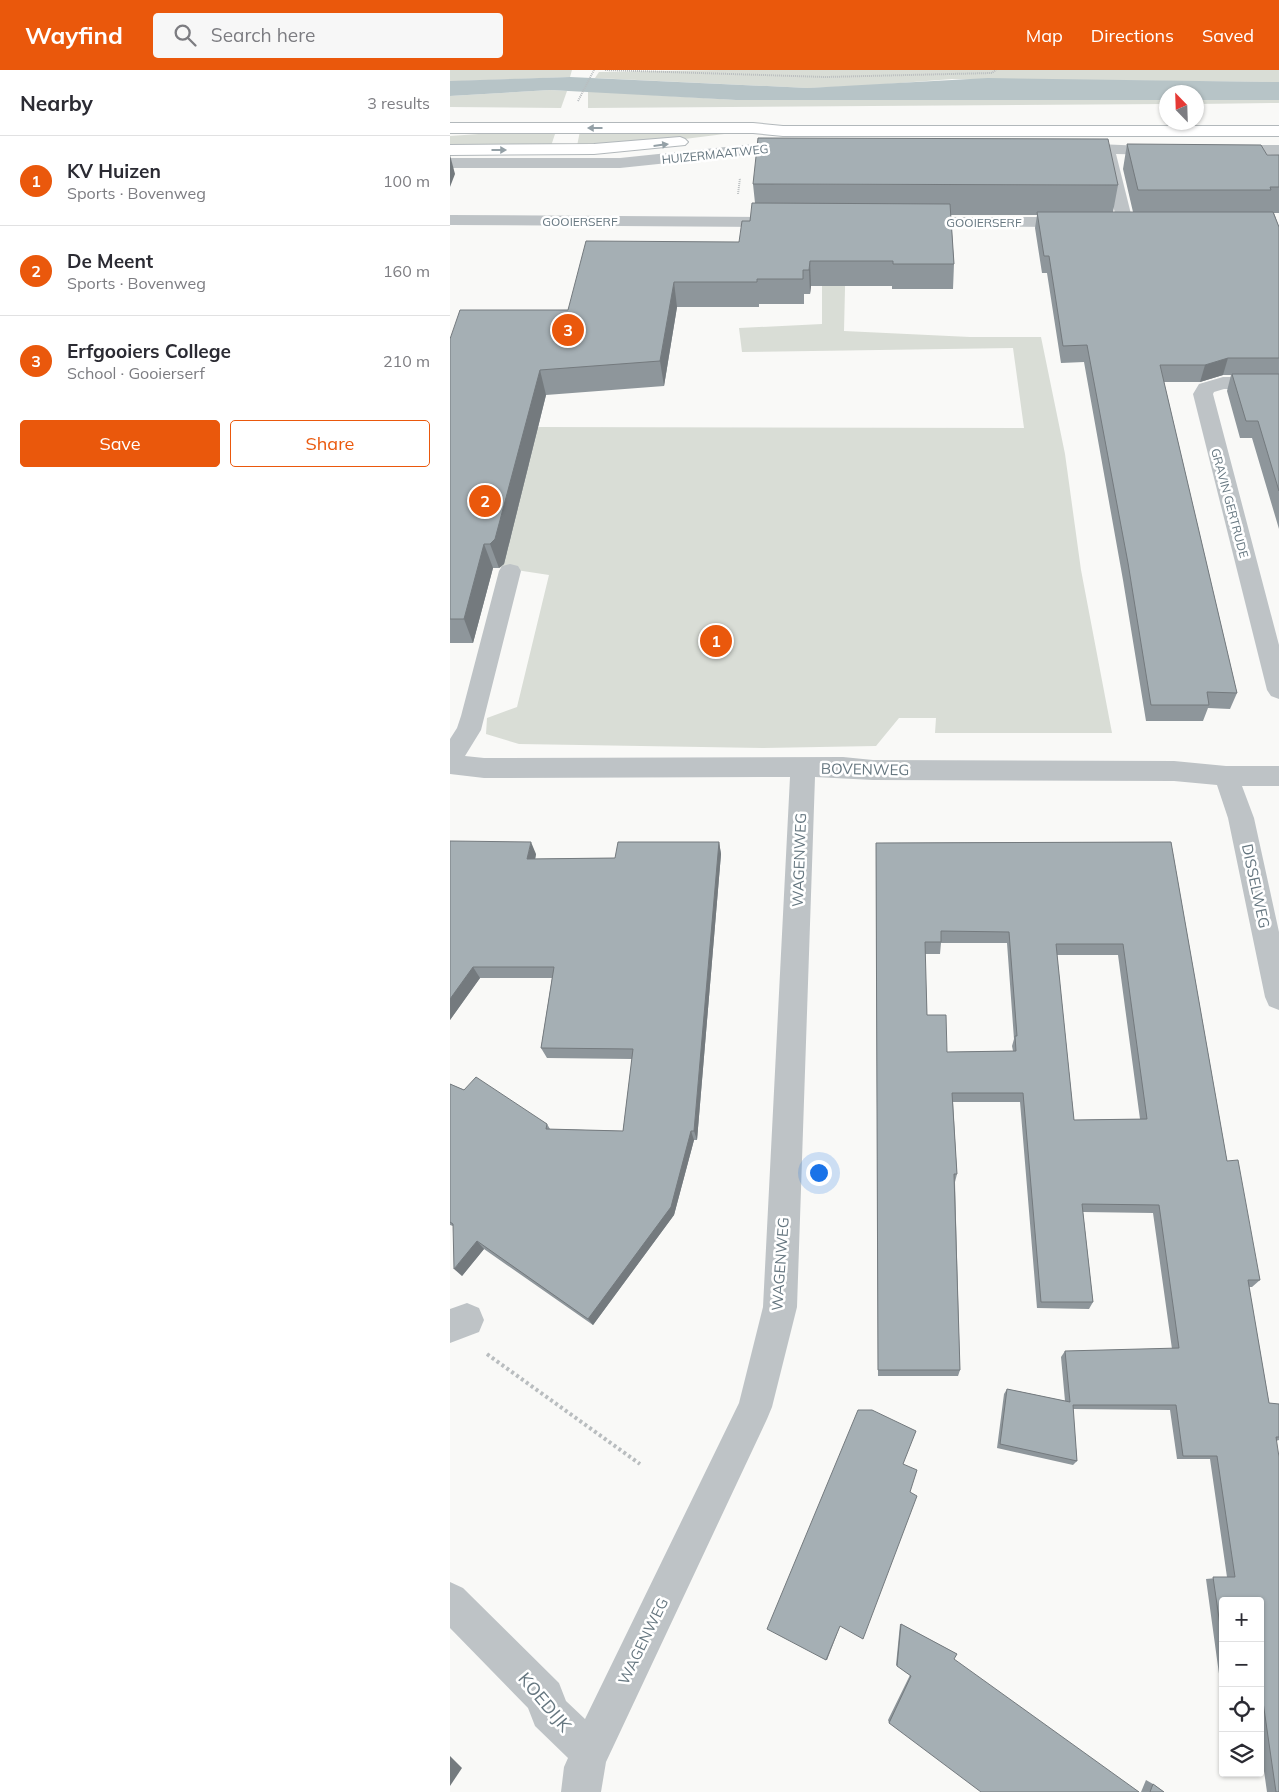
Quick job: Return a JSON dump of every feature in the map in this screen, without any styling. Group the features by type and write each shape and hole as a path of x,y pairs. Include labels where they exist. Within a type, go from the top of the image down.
{"main road":[{"name":"HUIZERMAATWEG","path":"450,128 753,128 783,131 1279,131"},
{"name":"HUIZERMAATWEG","path":"450,150 609,149 783,131"}],"street":[{"name":"HUIZERMAATWEG","path":"450,164 620,163 743,150 814,148"},
{"path":"1058,148 1177,150"},
{"path":"1106,222 1132,222 1108,149"},
{"path":"1256,150 1263,168"},
{"path":"1214,151 1279,150"},
{"name":"GOOIERSERF","path":"450,220 798,222"},
{"name":"GOOIERSERF","path":"897,222 1087,222"},
{"name":"GRAVIN GERTRUDE","path":"1279,383 1217,384 1206,388 1203,394 1279,690"},
{"path":"450,759 469,730 510,571"},
{"name":"BOVENWEG","path":"450,764 493,768 1174,771 1226,776 1279,776"},
{"name":"WAGENWEG","path":"590,1752 755,1407 780,1307 803,768"},
{"name":"DISSELWEG","path":"1226,776 1241,818 1279,997"},
{"name":"KOEDIJK","path":"450,1601 545,1697 549,1712 590,1752"},
{"path":"581,1792 584,1767 590,1752"}],"path":[{"path":"605,70 825,77 992,73 996,70"},
{"path":"580,98 593,71"},
{"path":"735,222 743,150"},
{"path":"481,1350 640,1464"}],"shaded area":[{"path":"450,70 572,70 570,77 450,81"},
{"path":"719,70 1279,70 1279,82 952,79 808,88 595,78 599,72"},
{"path":"570,77 808,88 988,78 1279,82 1279,100 1204,100 1204,85 1159,85 1159,100 736,100 550,90 450,96 450,81"},
{"path":"550,90 567,91 561,108 450,107 450,96"},
{"path":"588,91 736,100 1159,100 1159,104 588,108"},
{"path":"1204,100 1279,100 1279,103 1204,104"},
{"path":"556,131 551,146 450,146 450,136"},
{"path":"580,131 748,131 653,143 577,146"},
{"path":"822,244 846,246 844,331 970,337 1041,337 1065,454 1081,570 1112,733 935,733 936,718 899,718 876,746 763,748 519,744 486,734 487,718 517,707 549,575 497,567 534,427 1024,428 1013,348 742,352 739,328 822,324"}],"building":[{"path":"758,138 1108,139 1118,185 753,184"},
{"path":"1127,144 1261,145 1267,155 1279,155 1279,187 1270,187 1271,190 1138,190"},
{"path":"752,203 950,204 954,264 893,264 893,261 810,261 809,270 803,270 803,279 757,279 757,282 674,282 660,361 540,370 495,539 490,544 484,544 464,619 450,619 450,339 460,310 568,310 586,241 739,242 742,221 750,221"},
{"path":"1037,212 1273,212 1279,227 1279,358 1228,358 1205,365 1160,365 1237,693 1207,692 1209,705 1151,705 1128,563 1087,345 1063,346 1049,256 1044,256"},
{"path":"1232,374 1279,374 1279,491 1258,421 1246,421"},
{"path":"450,841 531,842 527,859 615,858 618,842 719,842 694,1131 691,1131 671,1207 588,1319 477,1241 454,1269 453,1224 450,1222 450,1084 464,1090 476,1077 547,1124 546,1129 623,1131 633,1049 541,1048 554,967 473,967 450,999"},
{"path":"1171,842 1227,1161 1238,1160 1260,1280 1248,1280 1269,1403 1279,1404 1279,1437 1276,1437 1279,1457 1279,1792 1276,1792 1264,1709 1264,1597 1219,1597 1219,1618 1213,1577 1235,1577 1217,1456 1183,1456 1176,1405 1073,1405 1077,1461 1000,1444 1007,1389 1070,1402 1065,1351 1179,1348 1159,1205 1082,1204 1093,1302 1041,1302 1023,1093 952,1093 957,1174 954,1174 960,1370 878,1370 876,843","holes":["941,931 1009,932 1017,1036 1015,1036 1016,1051 947,1052 946,1015 927,1015 925,942 941,942","1056,944 1123,944 1147,1119 1074,1120"]},
{"path":"858,1410 872,1410 916,1431 903,1464 917,1470 910,1492 917,1496 863,1639 840,1626 826,1660 767,1629"},
{"path":"901,1624 957,1654 954,1659 1139,1792 981,1792 889,1723 911,1676 897,1666"},
{"path":"1153,1784 1164,1792 1150,1792"}],"place":[{"name":"Erfgooiers College","path":"568,330"},
{"name":"De Meent","path":"485,501"},
{"name":"KV Huizen","path":"716,641"}]}
